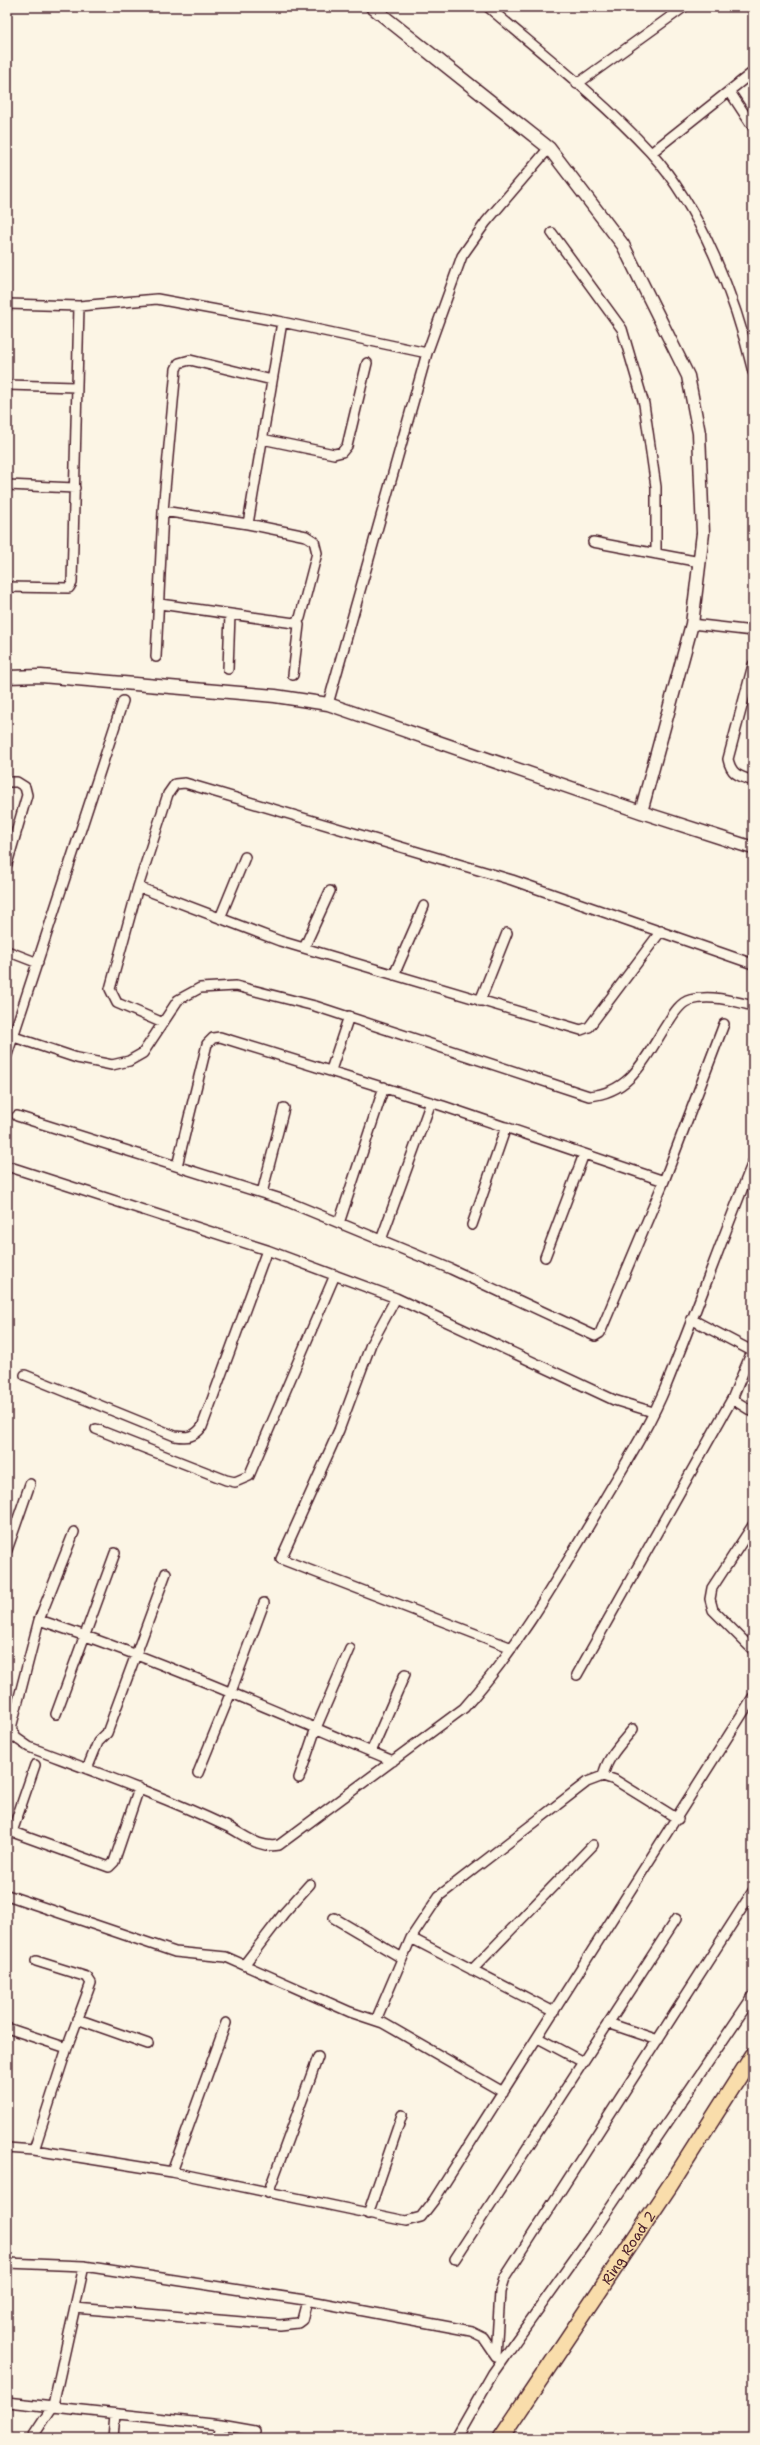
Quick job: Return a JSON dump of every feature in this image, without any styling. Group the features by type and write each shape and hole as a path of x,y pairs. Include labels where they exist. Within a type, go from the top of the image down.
{"main road":[{"name":"Ring Road 2","path":"501,2438 671,2184 753,2054"}],"street":[{"path":"372,7 548,148 623,245 688,376 699,433 704,533 692,624 641,812"},
{"path":"488,7 578,84 618,120 651,153 679,192 700,227 744,332 753,372"},
{"path":"578,84 684,7"},
{"path":"651,153 730,92 753,72"},
{"path":"730,92 752,123"},
{"path":"328,704 427,353 462,256 486,222 548,148"},
{"path":"552,232 622,328 644,404 656,487 656,554"},
{"path":"7,304 79,306 157,299 282,322 427,353"},
{"path":"7,587 60,589 69,588 72,583 79,306"},
{"path":"248,524 282,322"},
{"path":"156,657 160,604 163,512 176,369 179,363 190,360 272,380"},
{"path":"262,439 334,454 342,452 347,446 367,363"},
{"path":"7,385 76,387"},
{"path":"7,486 75,488"},
{"path":"160,604 294,623 300,618 317,553 314,541 306,536 248,524 163,512"},
{"path":"593,542 700,562"},
{"path":"228,669 230,614"},
{"path":"293,675 299,625 297,620"},
{"path":"692,624 753,630"},
{"path":"753,665 728,758 730,770 737,776 753,781"},
{"path":"7,677 41,676 275,696 328,704 641,812 753,848"},
{"path":"7,1055 123,701"},
{"path":"7,782 17,782 25,787 27,795 7,864"},
{"path":"163,1023 117,1003 110,989 138,887 168,794 175,784 185,783 512,880 662,931 753,964"},
{"path":"220,918 245,857"},
{"path":"138,887 304,948 581,1030 589,1027 662,931"},
{"path":"304,948 330,891"},
{"path":"394,975 424,906"},
{"path":"480,1001 507,933"},
{"path":"7,951 38,963"},
{"path":"14,1037 77,1058 112,1065 129,1061 143,1052 178,1000 200,988 236,986 349,1016 590,1096 606,1094 618,1089 633,1076 676,1010 689,1000 711,997 753,1006"},
{"path":"331,1070 349,1016"},
{"path":"17,1116 262,1193 451,1269 595,1336 600,1333 664,1181 724,1024"},
{"path":"177,1166 207,1044 213,1038 220,1037 431,1102 664,1181"},
{"path":"339,1223 384,1087"},
{"path":"381,1240 431,1102"},
{"path":"262,1193 284,1108"},
{"path":"472,1224 506,1127"},
{"path":"545,1257 584,1154"},
{"path":"74,1532 39,1620 11,1728 16,1738 29,1747 139,1788 228,1826 268,1847 279,1845 464,1708 486,1683 512,1648 564,1567 640,1440 665,1387 690,1319 753,1162"},
{"path":"7,1166 268,1250 396,1298 614,1400 653,1412"},
{"path":"24,1375 175,1436 187,1438 196,1434 202,1427 268,1250"},
{"path":"96,1429 226,1480 234,1482 249,1476 335,1275"},
{"path":"396,1298 371,1344 339,1430 281,1560 512,1648"},
{"path":"577,1675 732,1399 752,1350 690,1319"},
{"path":"732,1399 753,1412"},
{"path":"7,1550 30,1484"},
{"path":"753,1525 712,1588 710,1599 713,1610 753,1650"},
{"path":"56,1714 115,1553"},
{"path":"87,1768 98,1742 107,1733 137,1656 166,1573"},
{"path":"198,1773 231,1692 264,1603"},
{"path":"39,1620 85,1635 231,1692 393,1761"},
{"path":"299,1778 316,1728 350,1649"},
{"path":"371,1752 405,1674"},
{"path":"7,2148 34,2150 172,2172 406,2221 420,2217 434,2200 504,2092 753,1697"},
{"path":"603,1776 605,1765 633,1729"},
{"path":"35,1765 9,1831 109,1866 114,1862 139,1788"},
{"path":"376,2020 411,1938 439,1896 587,1782 603,1776 615,1780 678,1818"},
{"path":"472,1970 593,1845"},
{"path":"244,1965 284,1913 310,1884"},
{"path":"493,2374 496,2356 500,2292 504,2279 753,1891"},
{"path":"7,1895 147,1944 175,1952 226,1958 244,1965 350,2012 376,2020 504,2092"},
{"path":"334,1918 402,1958"},
{"path":"455,2259 676,1919"},
{"path":"411,1938 554,2012"},
{"path":"34,2150 66,2048 91,1984 90,1979 36,1961"},
{"path":"456,2438 493,2374 592,2234 753,1996"},
{"path":"78,2018 148,2044"},
{"path":"172,2172 226,2023"},
{"path":"608,2023 658,2040"},
{"path":"7,2028 66,2048"},
{"path":"538,2038 583,2062"},
{"path":"268,2192 318,2057"},
{"path":"368,2214 402,2115"},
{"path":"7,2263 84,2266 307,2301 471,2331 483,2336 496,2356"},
{"path":"32,2438 53,2406 84,2266"},
{"path":"75,2308 280,2325 298,2323 302,2320 307,2301"},
{"path":"7,2402 221,2425 255,2431"},
{"path":"113,2438 115,2414"},
{"path":"218,2438 221,2425"}]}
